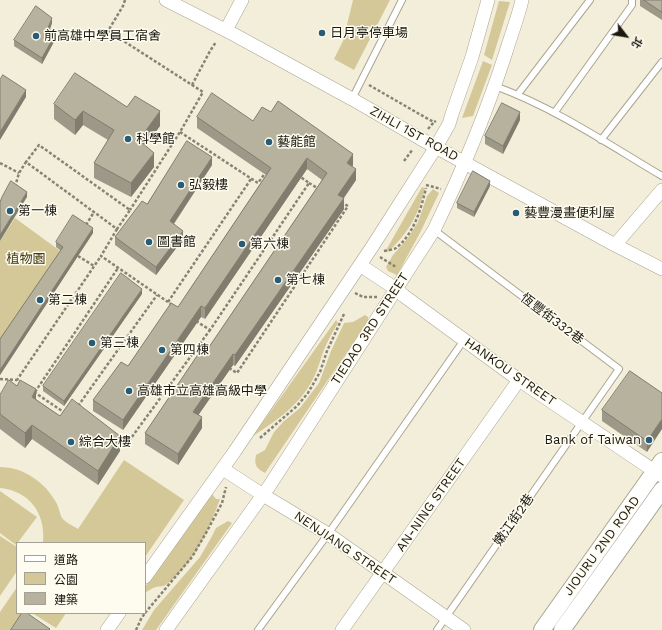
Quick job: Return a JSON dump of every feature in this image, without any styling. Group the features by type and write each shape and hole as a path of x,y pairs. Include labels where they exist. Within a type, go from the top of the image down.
{"street":[{"name":"ZIHLI 1ST ROAD","path":"166,0 226,30 465,163 662,269"},
{"path":"226,30 242,0"},
{"path":"146,576 223,469 360,265 436,147 449,124 472,57 488,0"},
{"name":"TIEDAO 3RD STREET","path":"166,630 263,495 434,230 465,163 495,86 522,0"},
{"path":"615,245 662,190"},
{"name":"HANKOU STREET","path":"360,265 396,289 519,380 582,423 660,470"},
{"name":"AN-NING STREET","path":"342,630 519,380"},
{"name":"NENJIANG STREET","path":"223,469 328,534 464,630"},
{"name":"JIOURU 2ND ROAD","path":"542,630 660,470"},
{"name":"JIOURU 2ND ROAD","path":"562,630 662,490"},
{"path":"107,630 118,614"}],"lane":[{"path":"352,99 402,0"},
{"path":"518,94 590,0"},
{"path":"555,112 632,5 632,0"},
{"path":"601,140 662,62"},
{"path":"495,86 518,94 555,112 662,176"},
{"name":"恆豐街332巷","path":"434,230 619,369 582,423"},
{"path":"258,630 328,534 464,340"},
{"name":"嫩江街2巷","path":"437,630 582,423"}],"path":[{"path":"17,380 101,256 180,132 203,92 108,30 123,6 125,0"},
{"path":"192,85 216,42"},
{"path":"368,84 428,119 434,122 438,120"},
{"path":"180,132 258,184 266,172"},
{"path":"14,189 19,173 39,145 130,210"},
{"path":"26,162 117,230"},
{"path":"0,163 5,164 19,173"},
{"path":"292,171 322,191"},
{"path":"168,302 251,179"},
{"path":"422,181 427,185 441,189"},
{"path":"114,436 126,445 210,330 309,183"},
{"path":"396,267 380,258 380,252 395,248 405,238 419,213 427,185"},
{"path":"226,366 238,373 348,206 341,202"},
{"path":"84,228 94,212"},
{"path":"78,256 94,266"},
{"path":"101,256 174,306"},
{"path":"34,392 118,268"},
{"path":"353,292 363,297 378,297"},
{"path":"76,409 157,295"},
{"path":"257,442 297,406 308,393 320,372 327,351 344,312"},
{"path":"192,318 210,330"},
{"path":"197,348 202,352"},
{"path":"0,379 17,380 23,384"},
{"path":"29,388 65,413 71,411"},
{"path":"57,415 61,410"},
{"path":"146,612 192,556 222,502 226,487"},
{"path":"136,630 144,614"}],"green space":[{"path":"353,0 390,0 354,70 334,59 343,41"},
{"path":"499,1 510,2 492,60 484,55"},
{"path":"483,61 492,65 473,116 462,118"},
{"path":"422,187 425,188 412,223 402,238 388,252 385,252"},
{"path":"433,189 439,193 420,233 397,275 388,271 386,267 393,255 408,238 418,222 427,196"},
{"name":"植物園","path":"15,218 63,253 0,345 0,241"},
{"path":"365,315 368,317 368,321 265,473 258,468 256,464 256,455 265,450 274,432 284,421 300,408 319,383 331,351 344,323 353,322"},
{"path":"336,320 338,323 332,332 308,388 287,411 253,436"},
{"path":"124,460 184,500 146,556 146,542 43,542 42,523 39,514 28,499 11,490 0,488 0,467 26,473 40,483 52,496 57,504 62,518 78,529"},
{"path":"0,491 37,517 18,542 16,542 16,545 0,533"},
{"path":"212,494 216,499 220,499 200,545 177,576 166,585 155,587 146,592 146,586"},
{"path":"228,521 232,523 156,630 142,630 154,610 200,557 216,528"},
{"path":"0,536 16,546 16,572 0,596"},
{"path":"16,588 16,614 23,614 13,630 0,630 0,612"},
{"path":"34,614 65,614 56,628"}],"building":[{"path":"644,0 662,0 662,12"},
{"name":"前高雄中學員工宿舍","path":"36,6 52,18 48,28 56,33 42,58 14,40"},
{"name":"科學館","path":"75,73 127,107 135,96 160,111 139,140 154,153 131,183 94,163 114,130 83,111 75,120 54,104"},
{"path":"3,75 26,90 0,132 0,80"},
{"path":"212,93 253,121 262,107 271,112 278,101 353,154 347,163 356,169 338,195 344,198 235,355 233,354 193,412 202,417 178,454 145,433 203,347 207,350 327,173 307,158 205,308 201,306 123,420 93,400 121,362 128,366 171,303 178,307 271,168 197,117"},
{"path":"502,103 520,112 503,146 485,136"},
{"path":"187,141 212,157 170,221 183,231 156,267 115,237 142,201 147,204"},
{"path":"473,171 490,181 474,212 457,203"},
{"name":"第一棟","path":"11,181 27,192 0,235 0,202"},
{"name":"第二棟","path":"73,215 93,228 0,370 0,339 63,247 56,242"},
{"name":"第三棟","path":"121,273 142,289 64,401 43,386"},
{"path":"630,371 662,393 662,419 647,441 602,410"},
{"name":"綜合大樓","path":"9,380 17,386 20,380 36,389 32,397 60,416 72,399 120,436 98,471 32,425 25,433 0,414 0,395"},
{"path":"21,614 28,614 50,629 49,630 11,630"}],"place":[{"name":"日月亭停車場","path":"322,33"},
{"name":"前高雄中學員工宿舍","path":"36,36"},
{"name":"科學館","path":"128,139"},
{"name":"藝能館","path":"269,142"},
{"name":"弘毅樓","path":"181,185"},
{"name":"第一棟","path":"10,211"},
{"name":"藝豐漫畫便利屋","path":"516,213"},
{"name":"圖書館","path":"149,242"},
{"name":"第六棟","path":"242,244"},
{"name":"第七棟","path":"278,280"},
{"name":"第二棟","path":"40,300"},
{"name":"第三棟","path":"92,343"},
{"name":"第四棟","path":"162,350"},
{"name":"高雄市立高雄高級中學","path":"129,391"},
{"name":"Bank of Taiwan","path":"649,440"},
{"name":"綜合大樓","path":"71,442"}]}
